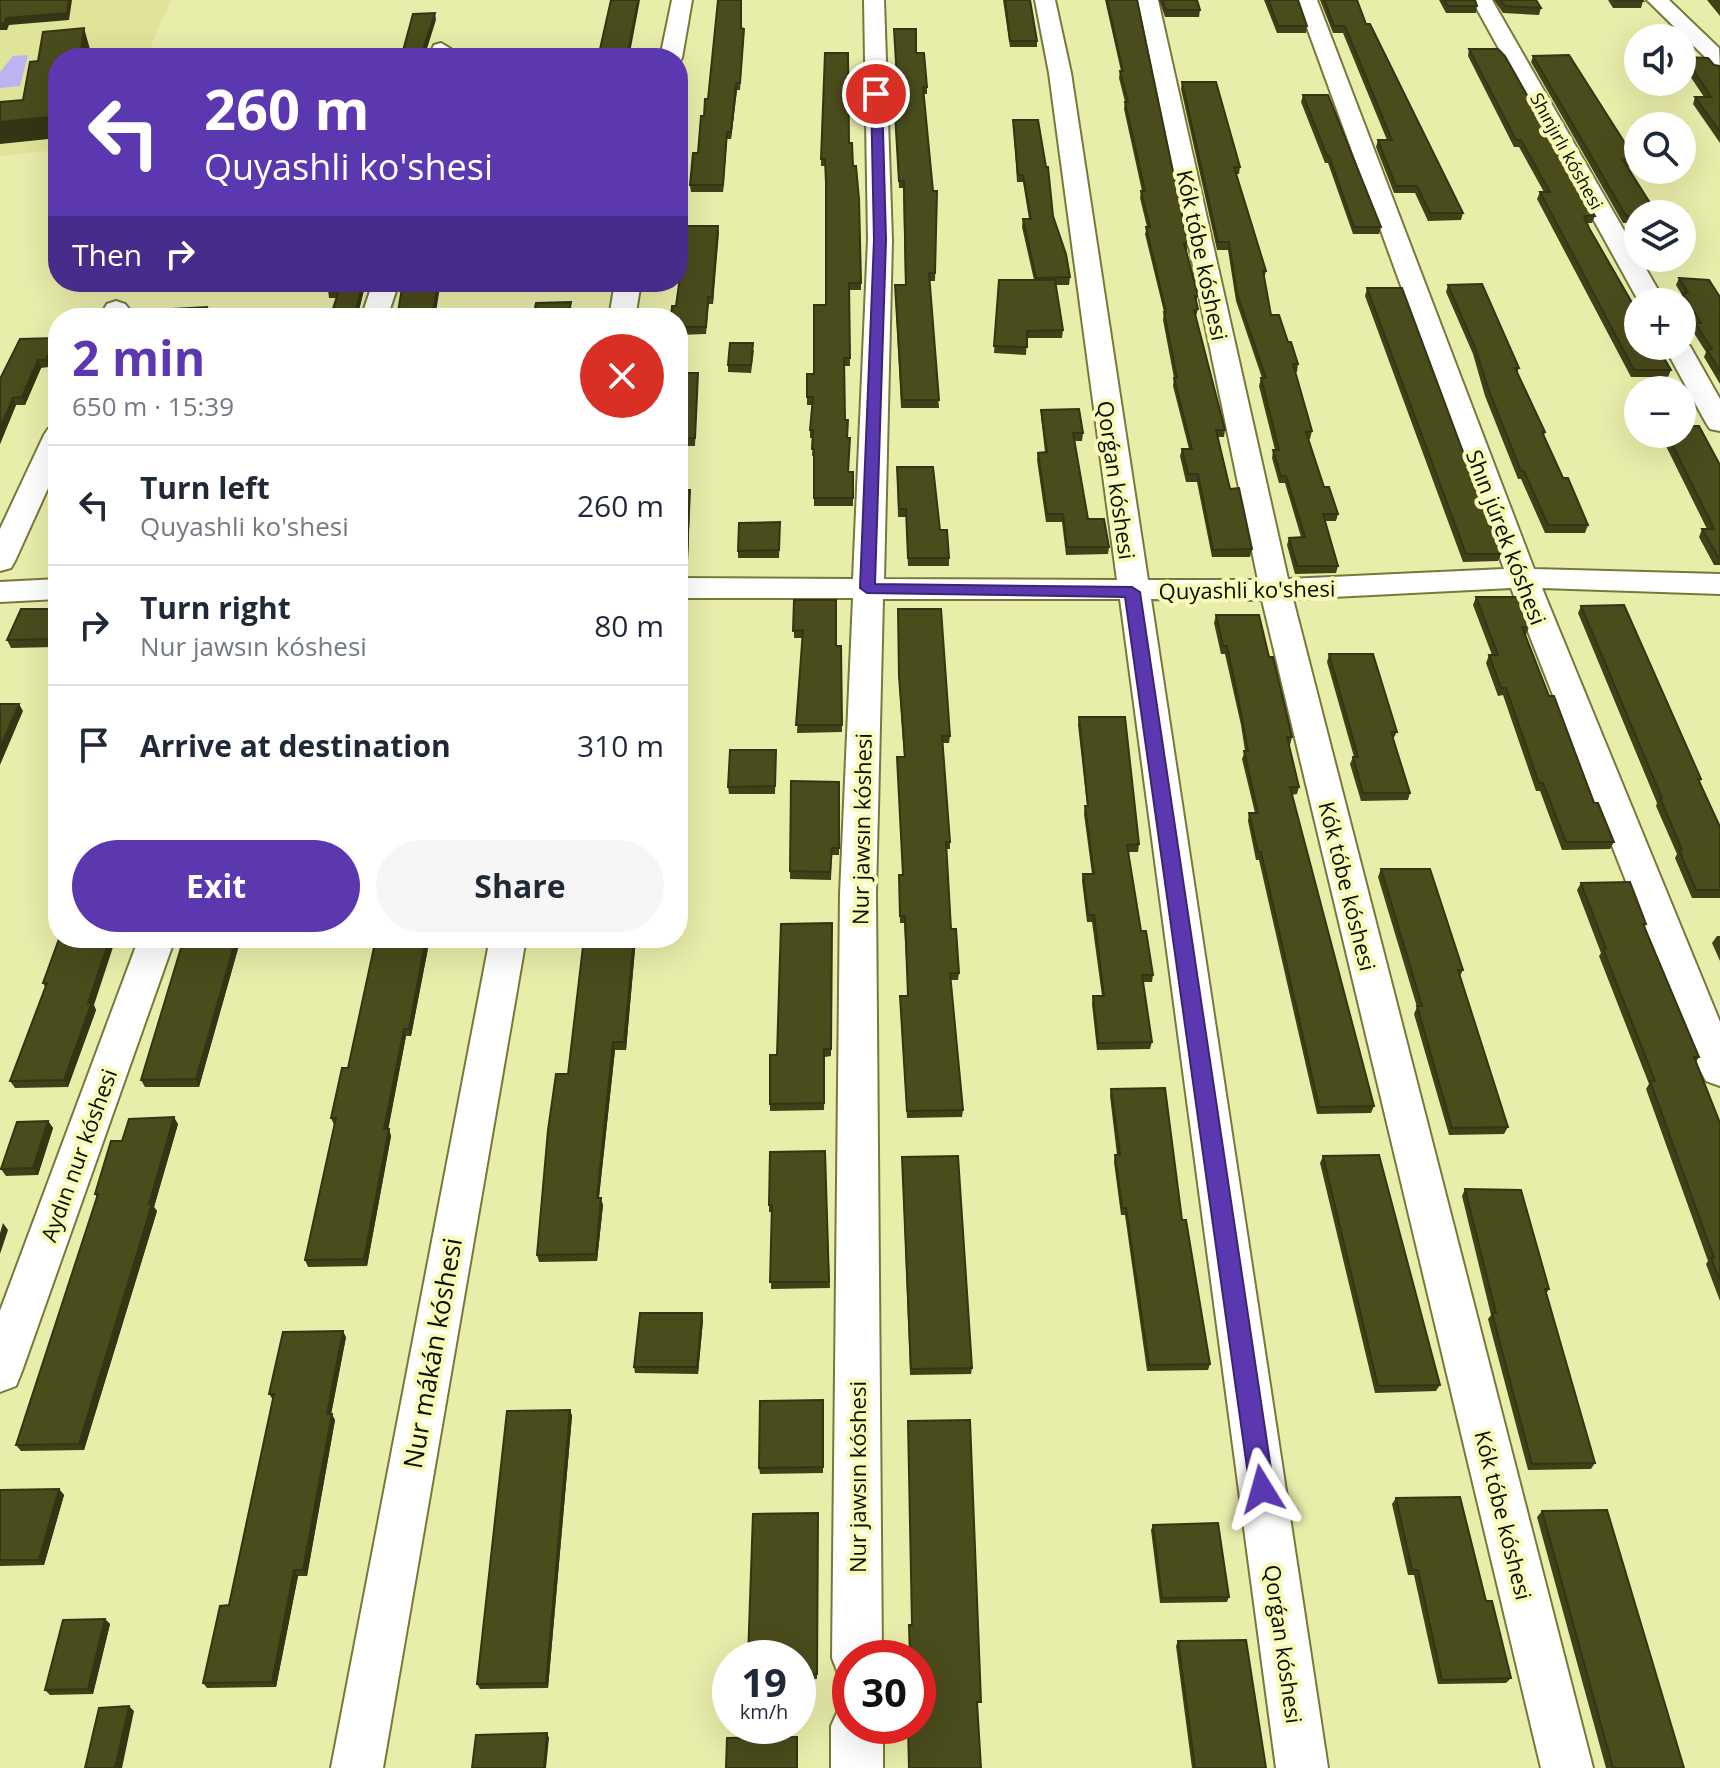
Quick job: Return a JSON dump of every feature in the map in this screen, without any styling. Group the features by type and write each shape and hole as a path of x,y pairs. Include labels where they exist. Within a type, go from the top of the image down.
{"street":[{"path":"673,48 682,0"},
{"name":"Nur jawsın kóshesi","path":"857,1640 858,894 880,240 874,0"},
{"name":"Qorǵan kóshesi","path":"1045,0 1060,73 1302,1768"},
{"name":"Kók tóbe kóshesi","path":"1148,0 1275,590 1567,1768"},
{"name":"Shın júrek kóshesi","path":"1307,0 1522,578 1720,1070"},
{"name":"Shınjırlı kóshesi","path":"1482,0 1644,288"},
{"path":"1657,0 1712,52 1720,64"},
{"path":"1685,360 1720,423"},
{"path":"0,561 48,457"},
{"name":"Quyashli ko'shesi","path":"688,588 1132,592 1275,590 1522,578 1720,584"},
{"path":"0,592 48,590"},
{"name":"Aydın nur kóshesi","path":"0,1371 153,948"},
{"name":"Nur mákán kóshesi","path":"357,1768 506,948"},
{"path":"857,1744 857,1768"}],"shaded area":[{"path":"0,0 171,0 152,48 48,48 48,151 0,156"},
{"path":"28,55 20,86 0,88 0,72 13,56"}],"building":[{"path":"0,0 69,0 67,13 6,18 5,23 0,23"},
{"path":"611,0 638,0 629,48 600,48"},
{"path":"718,0 741,0 741,28 744,29 740,83 736,83 731,132 727,132 723,185 690,185 693,153 698,153 701,116 704,116 705,99 708,99"},
{"path":"1005,0 1030,0 1037,41 1010,41"},
{"path":"1107,0 1137,0 1188,243 1184,243 1198,296 1195,296 1198,309 1194,310 1225,430 1216,430 1230,489 1239,488 1252,549 1213,550 1198,474 1188,474 1182,449 1192,449 1174,378 1177,378 1166,312 1146,227 1150,227 1141,191 1145,191"},
{"path":"1162,0 1197,0 1200,10 1166,10"},
{"path":"1268,0 1298,0 1307,26 1278,26"},
{"path":"1324,0 1357,0 1366,24 1370,24 1463,213 1430,213 1417,186 1396,186 1378,140 1392,140 1345,26 1334,26"},
{"path":"1444,0 1475,0 1477,6 1448,6"},
{"path":"1500,0 1536,0 1541,8 1505,6"},
{"path":"435,13 423,48 404,48 413,14"},
{"path":"84,28 81,48 48,48 48,117 0,122 0,102 23,100 30,62 38,61 43,32"},
{"path":"894,29 916,29 916,53 924,53 927,87 923,87 933,191 937,191 935,273 929,273 939,400 902,400 895,285 906,285 904,181 899,181"},
{"path":"1469,49 1498,49 1505,56 1595,216 1584,216 1624,289 1624,351 1540,192 1550,192 1521,140 1516,140"},
{"path":"825,53 848,53 849,143 852,143 859,199 861,283 849,283 850,358 844,358 845,420 848,420 847,438 850,438 848,472 853,472 853,498 814,498 813,430 810,430 813,397 807,397 807,374 814,374 814,305 826,305 826,183 825,159 821,159"},
{"path":"1569,55 1624,142 1624,184 1638,184 1648,200 1624,200 1624,213 1533,56"},
{"path":"1696,57 1708,58 1714,65 1720,66 1720,132 1695,97 1711,97 1696,74"},
{"path":"1182,82 1216,82 1240,167 1234,167 1266,271 1263,271 1271,315 1279,315 1288,342 1291,342 1298,364 1293,364 1312,431 1306,432 1324,487 1329,487 1338,514 1323,514 1338,566 1297,566 1289,538 1305,537 1286,476 1281,476 1273,450 1279,450 1261,378 1266,378 1237,294 1229,242 1218,242"},
{"path":"1303,95 1328,95 1381,227 1354,227"},
{"path":"1013,120 1038,120 1048,167 1053,216 1070,277 1036,278 1023,219 1031,219 1023,175 1018,175"},
{"path":"688,226 718,226 712,297 708,297 706,327 688,327 688,308 672,308 676,306 678,292 688,292"},
{"path":"1679,278 1709,280 1720,297 1720,371 1707,350 1712,349 1696,325 1701,323 1696,315 1696,288 1685,288"},
{"path":"999,280 1055,280 1063,330 1027,331 1027,347 994,346"},
{"path":"1482,284 1519,368 1515,368 1545,432 1542,432 1563,478 1568,478 1588,525 1548,525 1524,471 1521,471 1475,347 1448,285"},
{"path":"1367,288 1402,288 1501,554 1466,554"},
{"path":"338,292 361,292 357,308 333,308"},
{"path":"401,292 436,292 434,308 399,308"},
{"path":"571,302 570,308 535,308 536,303"},
{"path":"48,338 48,356 46,360 38,360 22,397 13,398 0,428 0,379 20,339"},
{"path":"730,343 753,343 751,365 728,365"},
{"path":"1629,360 1665,360 1671,370 1634,370"},
{"path":"688,373 698,373 695,438 688,438"},
{"path":"1079,409 1083,433 1073,433 1088,519 1104,519 1109,547 1067,547 1063,514 1047,514 1038,453 1047,452 1041,410"},
{"path":"1696,426 1699,426 1720,465 1720,557 1702,529 1714,529 1674,448 1696,448"},
{"path":"897,467 933,467 940,530 947,530 949,558 908,558 906,509 899,509"},
{"path":"688,490 690,490 688,533"},
{"path":"780,522 779,550 738,551 739,523"},
{"path":"1476,597 1517,597 1529,627 1522,627 1549,696 1554,696 1594,803 1598,803 1614,842 1566,842 1543,783 1539,783 1506,688 1501,688 1489,655 1498,655"},
{"path":"794,600 836,600 836,646 841,646 842,725 796,725 803,630 793,631"},
{"path":"1624,605 1720,827 1720,890 1696,890 1662,798 1581,606"},
{"path":"21,609 48,609 48,639 7,640"},
{"path":"898,609 941,609 950,736 942,736 950,842 946,842 951,929 956,929 959,973 950,973 963,1110 907,1111 900,996 908,996 905,916 900,916 899,875 903,875 897,757 905,757"},
{"path":"1216,615 1259,615 1269,657 1273,657 1292,737 1287,737 1299,787 1290,787 1374,1106 1319,1107 1261,852 1258,852 1249,813 1258,813 1244,751 1248,751 1227,646 1223,646"},
{"path":"1329,654 1373,654 1397,732 1391,732 1410,793 1363,793 1353,757 1358,757"},
{"path":"0,704 19,704 0,748"},
{"path":"1079,717 1125,717 1139,844 1127,845 1141,931 1146,931 1153,975 1142,975 1152,1042 1098,1043 1093,996 1104,996 1094,915 1088,915 1083,874 1094,874 1085,806 1088,806"},
{"path":"730,750 776,750 775,786 728,787"},
{"path":"791,781 839,782 839,848 832,848 830,872 790,871"},
{"path":"1381,869 1430,869 1463,970 1458,970 1508,1127 1452,1128 1417,1006 1422,1006"},
{"path":"1630,882 1646,924 1643,924 1699,1057 1694,1057 1720,1123 1720,1281 1650,1081 1655,1081 1603,949 1606,949 1581,883"},
{"path":"832,923 831,1049 824,1049 824,1103 770,1104 770,1055 777,1055 781,924"},
{"path":"56,948 107,948 88,1003 92,1002 64,1080 10,1081 47,983 43,983"},
{"path":"181,948 233,948 196,1079 141,1080"},
{"path":"374,948 424,948 409,1029 404,1029 384,1129 389,1129 364,1259 305,1260 336,1118 331,1118 342,1068 348,1068"},
{"path":"583,948 633,948 624,1042 613,1042 597,1198 601,1198 596,1254 537,1255 556,1074 568,1074"},
{"path":"1165,1088 1182,1220 1186,1220 1210,1364 1149,1365 1126,1208 1122,1208 1115,1155 1120,1155 1111,1089"},
{"path":"174,1117 149,1204 152,1204 79,1444 16,1445 98,1194 95,1194 111,1141 122,1141 129,1119"},
{"path":"48,1121 33,1168 1,1169 17,1122"},
{"path":"825,1151 829,1282 770,1282 770,1152"},
{"path":"1379,1155 1440,1385 1378,1386 1323,1156"},
{"path":"958,1156 972,1368 911,1369 902,1157"},
{"path":"1465,1189 1521,1190 1549,1289 1545,1289 1595,1463 1532,1464 1492,1313 1496,1313"},
{"path":"640,1313 702,1313 697,1367 634,1367"},
{"path":"343,1331 327,1414 332,1414 303,1570 294,1570 272,1682 203,1683 220,1606 229,1605 274,1394 269,1394 283,1332"},
{"path":"823,1400 823,1467 759,1468 760,1401"},
{"path":"570,1410 546,1683 477,1684 507,1411"},
{"path":"970,1420 981,1768 909,1768 908,1744 936,1744 936,1640 909,1640 909,1625 912,1625 908,1421"},
{"path":"59,1489 39,1560 0,1560 0,1490"},
{"path":"1460,1497 1486,1601 1492,1601 1511,1678 1442,1680 1418,1570 1412,1570 1396,1498"},
{"path":"1607,1510 1684,1768 1613,1768 1542,1511"},
{"path":"818,1513 817,1674 816,1640 749,1640 753,1514"},
{"path":"1218,1523 1229,1597 1162,1598 1153,1525"},
{"path":"105,1619 88,1689 45,1690 63,1620"},
{"path":"1246,1640 1266,1768 1195,1768 1178,1641"},
{"path":"129,1706 115,1768 85,1768 99,1708"},
{"path":"547,1733 544,1768 472,1768 476,1735"},
{"path":"727,1744 797,1744 797,1768 726,1768"}],"route":[{"path":"876,94 880,240 867,588 1132,592 1262,1489"}]}
